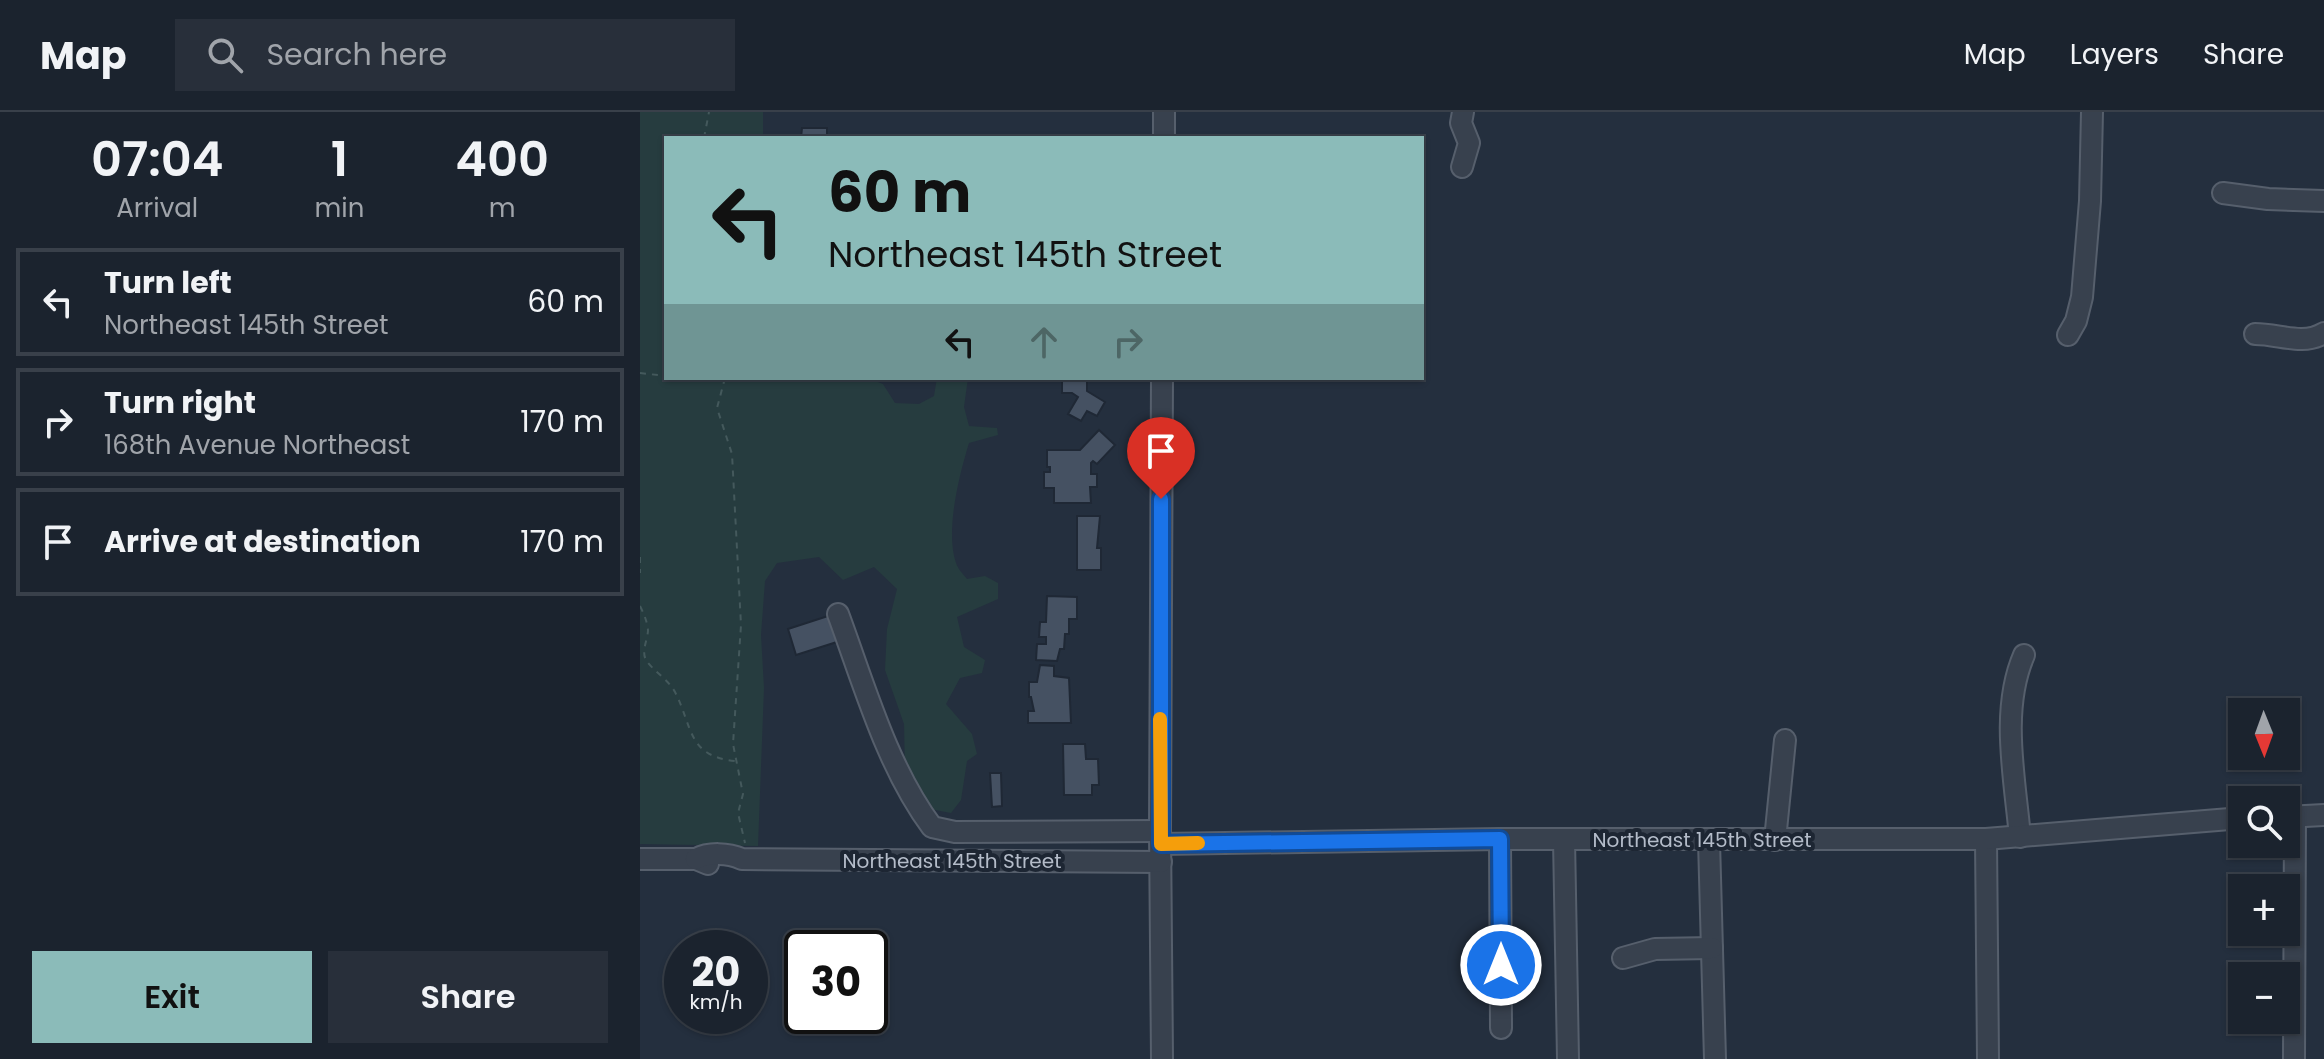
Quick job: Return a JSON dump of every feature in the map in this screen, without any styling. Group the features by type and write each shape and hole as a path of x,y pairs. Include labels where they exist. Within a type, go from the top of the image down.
{"street":[{"path":"1164,112 1164,136"},
{"path":"1462,167 1469,143 1461,123 1463,112"},
{"path":"2068,335 2076,321 2082,297 2090,201 2092,112"},
{"path":"2223,193 2268,199 2324,201"},
{"path":"2255,334 2282,335 2310,341 2324,333"},
{"path":"1162,380 1162,1059"},
{"path":"838,614 892,757 916,807 932,827 955,832 1160,846"},
{"path":"2020,837 2011,749 2018,669 2024,655"},
{"path":"1775,840 1785,740"},
{"path":"2300,816 2324,815"},
{"name":"Northeast 145th Street","path":"640,859 696,859 702,864 734,864 746,859 1500,839 1986,839 2228,819"},
{"path":"1500,839 1501,1028"},
{"path":"1564,839 1568,1059"},
{"path":"1986,839 1988,1059"},
{"path":"1709,841 1715,1059"},
{"path":"2291,858 2294,1059"},
{"path":"1623,958 1655,949 1712,948"}],"path":[{"path":"704,136 709,112"},
{"path":"640,373 664,376"},
{"path":"724,380 717,408 732,454 741,625 733,744 743,794 738,813 746,859"},
{"path":"640,557 640,573"},
{"path":"640,606 648,630 644,651 646,661 663,675 675,693 701,749 716,759 737,761"}],"green space":[{"path":"640,112 763,112 763,136 664,136 664,380 872,380 883,384 895,403 919,404 934,396 937,380 968,380 964,407 969,426 997,428 998,435 969,443 953,520 953,550 956,563 967,579 985,576 998,583 998,599 957,617 964,647 985,660 982,673 960,678 946,704 972,734 977,754 967,761 961,800 951,813 930,809 905,769 904,724 885,670 887,629 897,589 874,567 843,580 819,557 777,563 765,581 761,635 764,688 758,846 640,844"}],"building":[{"path":"802,128 827,128 827,136 801,136"},
{"path":"1062,380 1087,380 1087,391 1105,402 1097,416 1087,411 1081,421 1068,414 1078,397 1072,393 1062,393"},
{"path":"1099,430 1115,445 1097,464 1091,463 1091,474 1097,474 1097,487 1090,487 1091,503 1054,503 1054,488 1044,488 1044,472 1050,472 1047,450 1080,450"},
{"path":"1077,516 1100,516 1097,548 1101,548 1101,570 1077,570"},
{"path":"1047,596 1077,597 1077,619 1069,619 1069,634 1065,634 1064,649 1060,649 1057,661 1036,660 1037,644 1046,644 1046,637 1039,637 1040,622 1046,622"},
{"path":"831,615 840,641 796,655 788,629"},
{"path":"1040,665 1054,666 1054,676 1069,678 1071,723 1028,723 1028,711 1034,711 1029,697 1029,682 1037,682"},
{"path":"1063,744 1085,744 1086,759 1098,759 1099,785 1092,785 1092,795 1064,795"},
{"path":"990,773 1001,773 1002,806 992,807"}],"slow traffic":[{"path":"1160,719 1161,844 1198,843"}],"route":[{"path":"1161,499 1161,844 1500,839 1501,965"}]}
